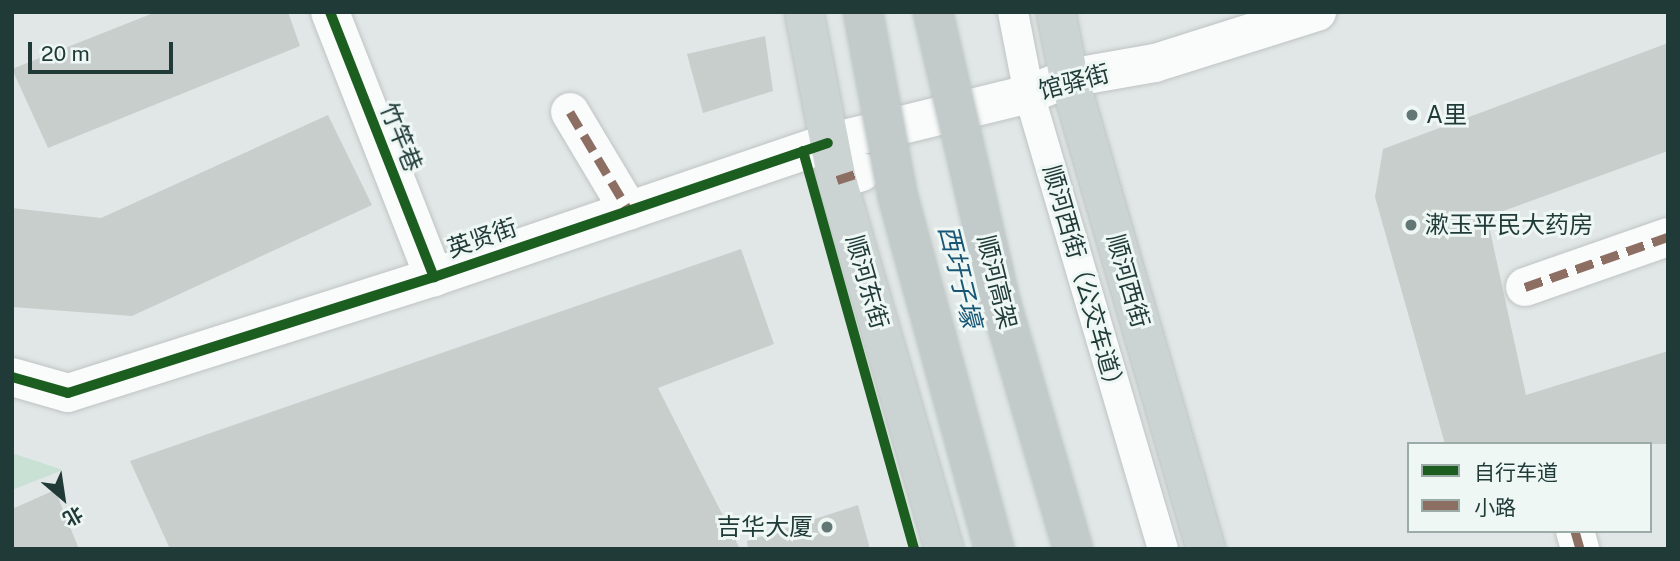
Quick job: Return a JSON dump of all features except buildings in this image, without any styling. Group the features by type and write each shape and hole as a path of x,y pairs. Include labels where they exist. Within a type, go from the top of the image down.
{"highway":[{"path":"863,12 898,197 994,549"},
{"name":"顺河高架","path":"933,12 1001,304 1073,549"}],"main road":[{"name":"顺河东街","path":"804,12 828,144 850,176 944,549"},
{"name":"顺河西街","path":"1056,12 1069,78 1206,549"}],"street":[{"name":"竹竿巷","path":"330,12 434,277"},
{"name":"馆驿街","path":"828,144 1029,94 1069,78 1155,63 1317,12"},
{"path":"570,112 629,211"},
{"name":"英贤街","path":"12,377 68,393 434,277 828,144"},
{"path":"1525,287 1668,237"}],"lane":[{"name":"顺河西街（公交车道）","path":"1013,12 1029,94 1163,549"}],"green space":[{"path":"12,453 63,470 12,490"}],"marked path":[{"path":"570,112 629,211"},
{"path":"837,180 862,172"},
{"path":"1525,287 1668,237"},
{"path":"1576,533 1580,549"}],"cycle path":[{"path":"330,12 434,277"},
{"path":"12,377 68,393 434,277 828,143"},
{"path":"803,151 914,549"}],"place":[{"name":"A里","path":"1412,115"},
{"name":"漱玉平民大药房","path":"1411,225"},
{"name":"吉华大厦","path":"827,527"}],"water label":[{"name":"西圩子壕","path":"960,276"}]}
